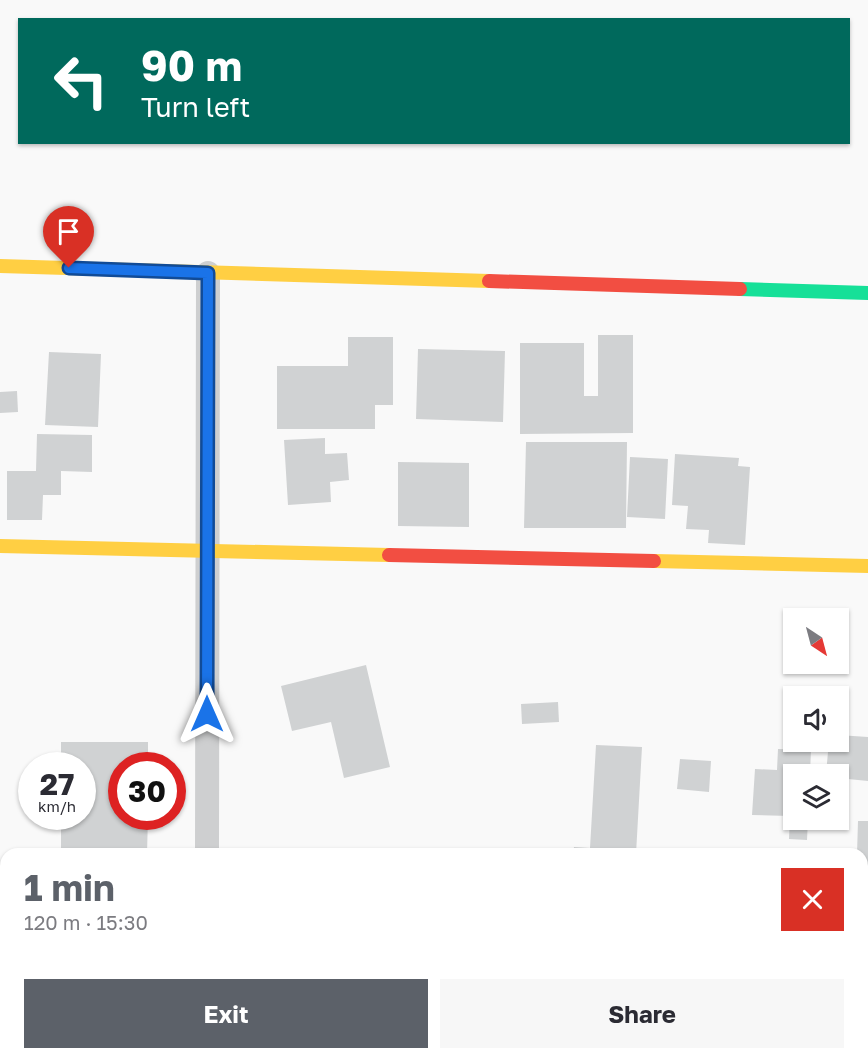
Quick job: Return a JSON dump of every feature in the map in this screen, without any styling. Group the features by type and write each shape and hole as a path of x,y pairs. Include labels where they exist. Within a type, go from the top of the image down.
{"street":[{"path":"0,266 868,293"},
{"path":"207,848 208,273"},
{"path":"0,546 868,566"}],"building":[{"path":"598,335 633,335 633,433 520,434 520,343 584,343 584,396 598,396"},
{"path":"348,337 393,337 393,405 375,405 375,429 277,429 277,366 348,366"},
{"path":"418,349 505,351 503,422 416,419"},
{"path":"49,352 101,354 98,427 45,425"},
{"path":"17,391 18,412 0,413 0,392"},
{"path":"37,434 92,435 92,472 61,471 61,495 43,495 42,520 7,520 7,471 36,471"},
{"path":"325,438 325,454 347,453 349,480 330,482 331,502 288,505 284,440"},
{"path":"526,442 627,442 626,528 524,528"},
{"path":"675,454 739,458 738,466 750,467 745,545 708,543 709,530 686,529 688,506 672,505"},
{"path":"630,457 668,459 665,519 627,517"},
{"path":"398,462 469,463 469,527 398,526"},
{"path":"366,665 390,767 344,778 331,722 292,731 281,686"},
{"path":"558,702 559,722 522,724 521,704"},
{"path":"849,736 868,737 868,781 849,779 849,764 827,764 828,752 849,752"},
{"path":"61,742 148,742 148,752 108,752 108,830 148,830 147,848 61,848 61,830 96,830 96,752 61,752"},
{"path":"596,745 642,747 636,848 590,848"},
{"path":"778,749 783,749 783,752 811,752 810,764 783,764 783,816 752,815 755,769 777,770"},
{"path":"680,759 711,761 709,792 677,789"},
{"path":"858,821 868,821 868,848 857,848"},
{"path":"789,830 807,830 807,840 789,839"}],"traffic: fast":[{"path":"740,289 868,293"}],"traffic: slow":[{"path":"0,266 489,281"},
{"path":"0,546 389,555"},
{"path":"654,561 868,566"}],"traffic: jam":[{"path":"489,281 740,289"},
{"path":"389,555 654,561"}],"route":[{"path":"69,268 208,273 207,714"}]}
